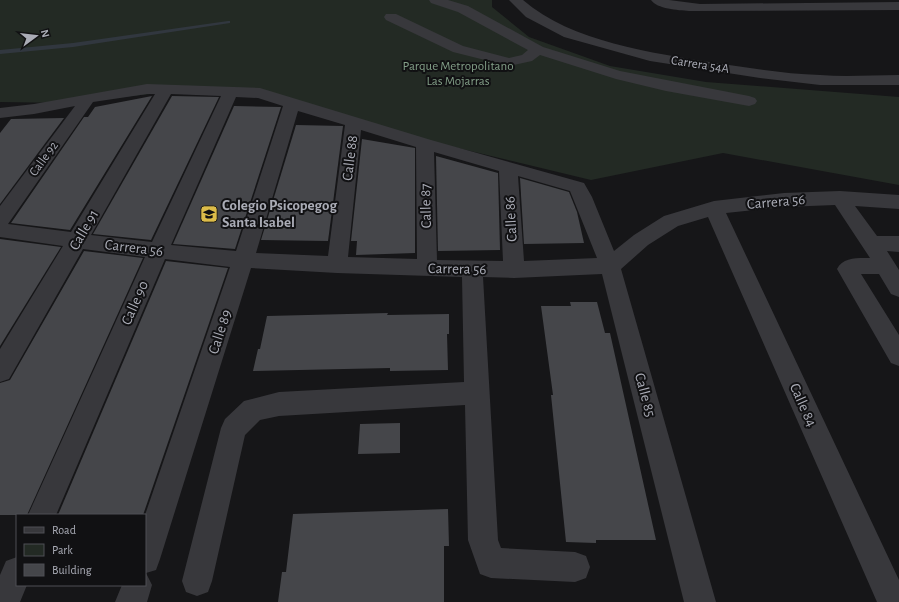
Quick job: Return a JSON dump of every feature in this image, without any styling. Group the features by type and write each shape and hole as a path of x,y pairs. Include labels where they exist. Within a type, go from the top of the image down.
{"street":[{"path":"434,0 463,9 538,50 616,75 748,101"},
{"name":"Carrera 54A","path":"514,0 531,14 569,34 650,57 760,74 820,80 899,80"},
{"path":"657,0 674,5 708,8 738,6 899,6"},
{"path":"391,17 458,48 509,62 527,58 538,50"},
{"path":"2,115 147,89 260,93 354,123 508,168"},
{"name":"Calle 91","path":"0,371 166,89"},
{"name":"Calle 90","path":"42,514 158,251 231,91"},
{"name":"Calle 92","path":"0,220 88,99"},
{"name":"Calle 89","path":"146,556 244,260 292,104"},
{"name":"Calle 88","path":"337,265 354,123"},
{"name":"Calle 87","path":"425,144 427,268"},
{"name":"Calle 85","path":"508,168 577,187 580,190 610,266 700,602"},
{"name":"Calle 86","path":"508,168 514,270"},
{"path":"840,198 899,288"},
{"name":"Carrera 56","path":"0,230 158,251 244,260 337,265 514,270 610,266 641,240 671,221 714,208 784,200 840,198 899,202"},
{"name":"Calle 84","path":"714,208 893,602"},
{"path":"870,243 899,244"},
{"path":"884,266 854,266 847,269 899,356"},
{"path":"472,270 483,540 491,563 575,567"},
{"path":"197,581 234,428 253,410 279,404 477,393"},
{"path":"4,602 16,574"},
{"path":"131,602 137,586"}],"green space":[{"name":"Parque Metropolitano Las Mojarras","path":"0,0 492,0 492,7 529,37 610,66 706,82 899,97 899,185 723,153 591,180 354,123 292,104 204,88 69,103 0,102"}],"building":[{"path":"152,96 70,230 11,223 84,117 88,117 95,107"},
{"path":"172,96 219,97 151,240 93,234"},
{"path":"234,106 281,107 235,249 173,244"},
{"path":"64,118 0,204 0,133 11,119"},
{"path":"296,125 343,126 328,241 261,240"},
{"path":"362,139 415,148 415,253 356,255 357,241 351,241"},
{"path":"436,156 498,173 500,250 438,251"},
{"path":"520,178 569,192 577,212 584,243 524,244"},
{"path":"0,239 61,247 0,346"},
{"path":"84,251 143,258 27,514 0,515 0,383 10,380"},
{"path":"166,261 228,268 143,514 58,514"},
{"path":"570,302 597,302 605,333 610,333 656,540 596,540 596,543 566,542 551,395 553,395 541,306 571,306"},
{"path":"388,313 387,315 449,314 449,334 447,334 448,370 390,371 390,368 253,371 258,349 260,349 267,316"},
{"path":"400,423 400,453 358,454 360,424"},
{"path":"448,509 449,546 444,546 444,602 278,602 282,572 286,572 293,514"}],"waterway":[{"path":"0,52 73,45 228,22"}],"place":[{"name":"Colegio Psicopegog Santa Isabel","path":"209,214"}]}
